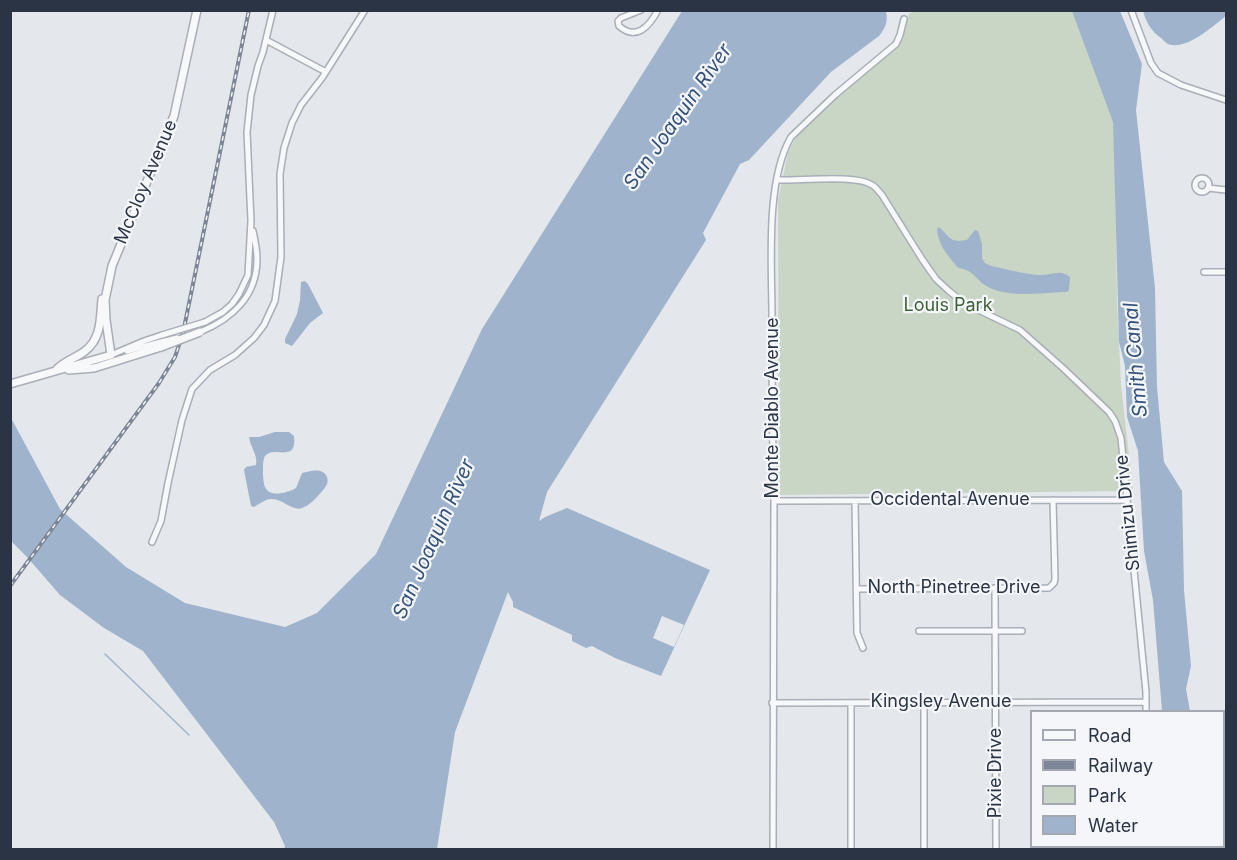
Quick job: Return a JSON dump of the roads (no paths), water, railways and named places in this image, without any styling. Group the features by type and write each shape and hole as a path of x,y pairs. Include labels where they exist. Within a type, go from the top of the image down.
{"street":[{"name":"McCloy Avenue","path":"111,355 105,300 112,266 174,116 197,10"},
{"path":"55,371 94,368 162,341 223,312 239,294 248,275 249,265 251,221 247,132 251,95 273,10"},
{"path":"152,542 161,521 182,420 192,389 210,370 235,355 254,338 264,325 275,301 280,257 280,174 288,136 301,105 326,72 365,10"},
{"path":"641,10 621,18 618,21 619,26 633,33 650,24 658,10"},
{"path":"1131,10 1151,63 1158,73 1181,85 1227,100"},
{"name":"Monte Diablo Avenue","path":"773,849 773,205 787,143 795,132 835,95 896,44 904,19"},
{"path":"266,40 326,72"},
{"name":"Shimizu Drive","path":"777,180 850,179 873,185 882,195 936,279 964,303 1020,330 1103,405 1115,421 1121,438 1146,710"},
{"path":"1208,188 1227,190"},
{"path":"11,384 111,355 144,341 162,341 202,331 225,320 249,292 255,276 257,261 251,221"},
{"path":"55,371 65,361 85,351 100,329 104,278 121,241"},
{"path":"1204,272 1227,272"},
{"name":"North Pinetree Drive","path":"857,589 1046,589 1051,587 1054,583 1055,571 1053,500"},
{"name":"Occidental Avenue","path":"774,501 1127,500"},
{"path":"855,501 858,633 863,648"},
{"name":"Pixie Drive","path":"995,588 996,849"},
{"path":"919,631 1022,631"},
{"name":"Kingsley Avenue","path":"772,703 1146,702"},
{"path":"851,703 851,849"},
{"path":"924,703 924,849"}],"water":[{"name":"San Joaquin River","path":"682,11 886,11 887,18 885,27 879,36 831,72 749,160 740,164 703,233 706,240 547,492 539,521 567,508 710,570 661,676 615,658 592,646 586,648 572,641 572,635 513,607 508,592 455,732 437,849 284,849 285,846 274,822 143,651 104,628 60,595 11,541 10,416 60,509 126,567 185,603 285,627 317,613 376,554 482,329"},
{"name":"Smith Canal","path":"1072,11 1120,11 1142,64 1136,110 1155,288 1157,387 1164,462 1182,491 1184,590 1191,666 1186,689 1190,710 1162,710 1153,600 1144,551 1138,451 1127,417 1125,366 1119,342 1113,122"},
{"path":"1143,11 1226,11 1226,16 1191,41 1175,45 1167,44 1154,32 1147,23"},
{"path":"939,227 956,241 967,240 975,230 978,231 982,244 982,258 985,263 1032,274 1066,274 1070,277 1069,290 1067,292 1016,294 988,287 967,270 957,267 941,245 937,229"},
{"path":"305,281 323,313 310,323 292,346 285,343 285,339 297,314 301,282"},
{"path":"275,432 289,432 294,436 294,444 289,452 274,452 265,456 263,481 269,492 278,494 296,488 302,473 305,472 319,471 327,477 324,489 312,502 299,509 275,499 251,506 244,470 246,467 256,465 256,461 249,437 259,437"}],"waterway":[{"path":"105,654 189,735"}],"railway":[{"path":"10,586 159,383 175,357 183,333 249,10"}],"park label":[{"name":"Louis Park","path":"948,306"}]}
